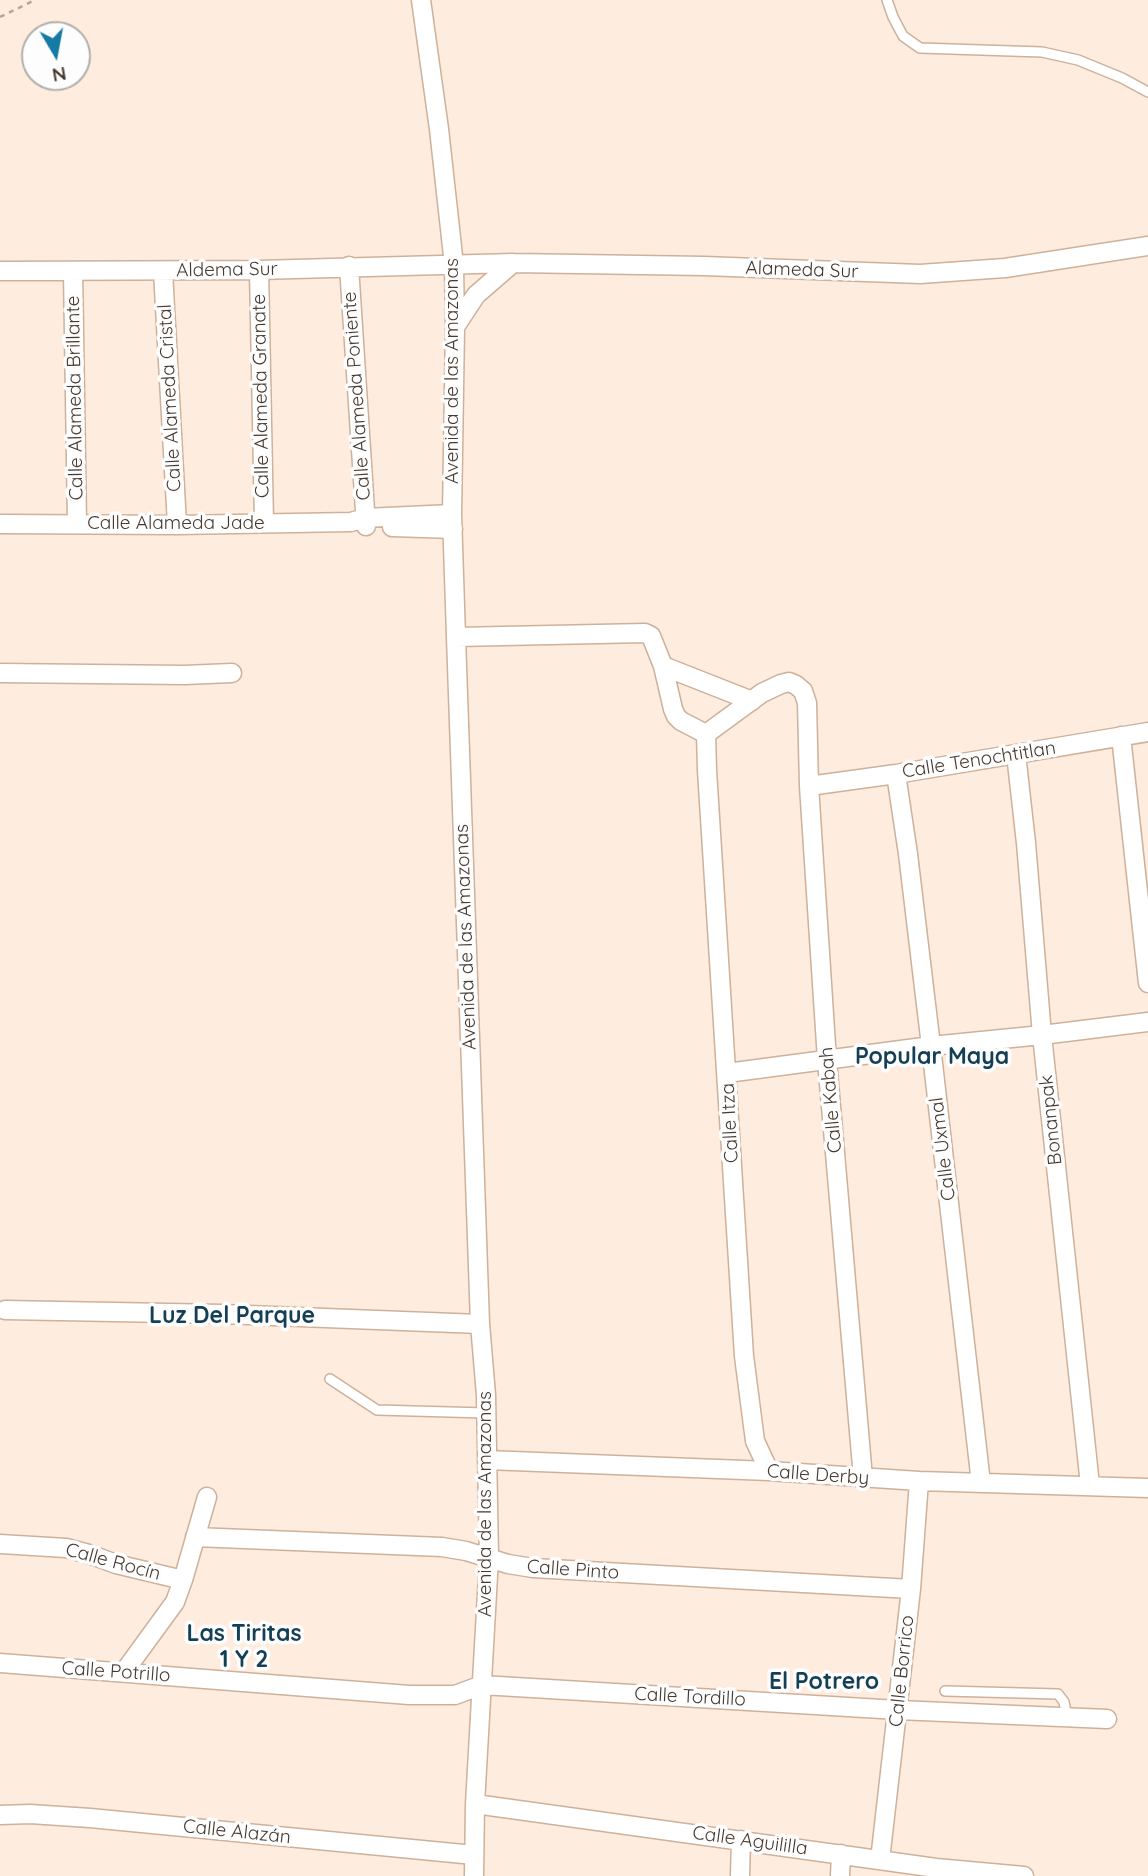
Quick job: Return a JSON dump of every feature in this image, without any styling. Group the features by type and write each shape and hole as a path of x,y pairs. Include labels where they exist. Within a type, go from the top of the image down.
{"street":[{"name":"Avenida de las Amazonas","path":"421,0 441,142 454,265 452,521 480,1324 486,1412 489,1558 475,1804 474,1876"},
{"name":"Alameda Sur","path":"454,265 513,263 704,266 920,274 1004,268 1148,246"},
{"path":"455,327 476,295 513,263"},
{"name":"Aldema Sur","path":"0,271 259,270 454,265"},
{"name":"Calle Alameda Poniente","path":"349,267 361,522"},
{"name":"Calle Alameda Granate","path":"259,270 264,523"},
{"name":"Calle Alameda Brillante","path":"73,271 77,524"},
{"name":"Calle Alameda Cristal","path":"163,271 177,525"},
{"name":"Calle Alameda Jade","path":"0,524 177,525 452,521"},
{"path":"456,638 638,632 651,636 663,666 676,716 681,721 706,734 752,701"},
{"path":"663,666 752,701"},
{"path":"0,673 232,673"},
{"name":"Calle Kabah","path":"752,701 780,684 789,682 803,691 807,703 809,786 827,1060 863,1478"},
{"name":"Calle Tenochtitlan","path":"809,786 1148,732"},
{"name":"Calle Itza","path":"706,734 744,1356 755,1441 769,1471"},
{"path":"1121,736 1148,983"},
{"name":"Bonanpak","path":"1016,754 1042,1035 1090,1485"},
{"name":"Calle Uxmal","path":"897,774 981,1483"},
{"path":"727,1073 931,1046 1148,1022"},
{"path":"5,1310 222,1314 480,1324"},
{"name":"Calle Derby","path":"487,1460 769,1471 919,1481 1148,1488"},
{"name":"Calle Borrico","path":"880,1860 911,1589 919,1481"},
{"path":"124,1672 175,1602 207,1497"},
{"name":"Calle Pinto","path":"195,1537 442,1547 533,1568 911,1589"},
{"name":"Calle Rocín","path":"0,1544 65,1548 183,1580"},
{"name":"Calle Potrillo","path":"0,1663 409,1695 455,1695 482,1685"},
{"name":"Calle Tordillo","path":"482,1685 898,1710 1107,1719"},
{"name":"Calle Aguililla","path":"475,1804 841,1854 936,1872 1024,1876"},
{"name":"Calle Alazán","path":"0,1815 90,1818 474,1855"},
{"path":"740,1876 741,1840"},
{"path":"840,1876 841,1854"}],"lane":[{"path":"887,0 903,36 920,48 1042,52 1078,60 1148,92"},
{"path":"330,1379 377,1410 486,1412"},
{"path":"945,1691 1058,1694 1064,1702 1067,1717"}],"path":[{"path":"0,17 35,0"}],"district":[{"name":"Popular Maya","path":"932,1057"},
{"name":"Luz Del Parque","path":"232,1316"},
{"name":"Las Tiritas 1 Y 2","path":"244,1647"},
{"name":"El Potrero","path":"824,1682"}]}
